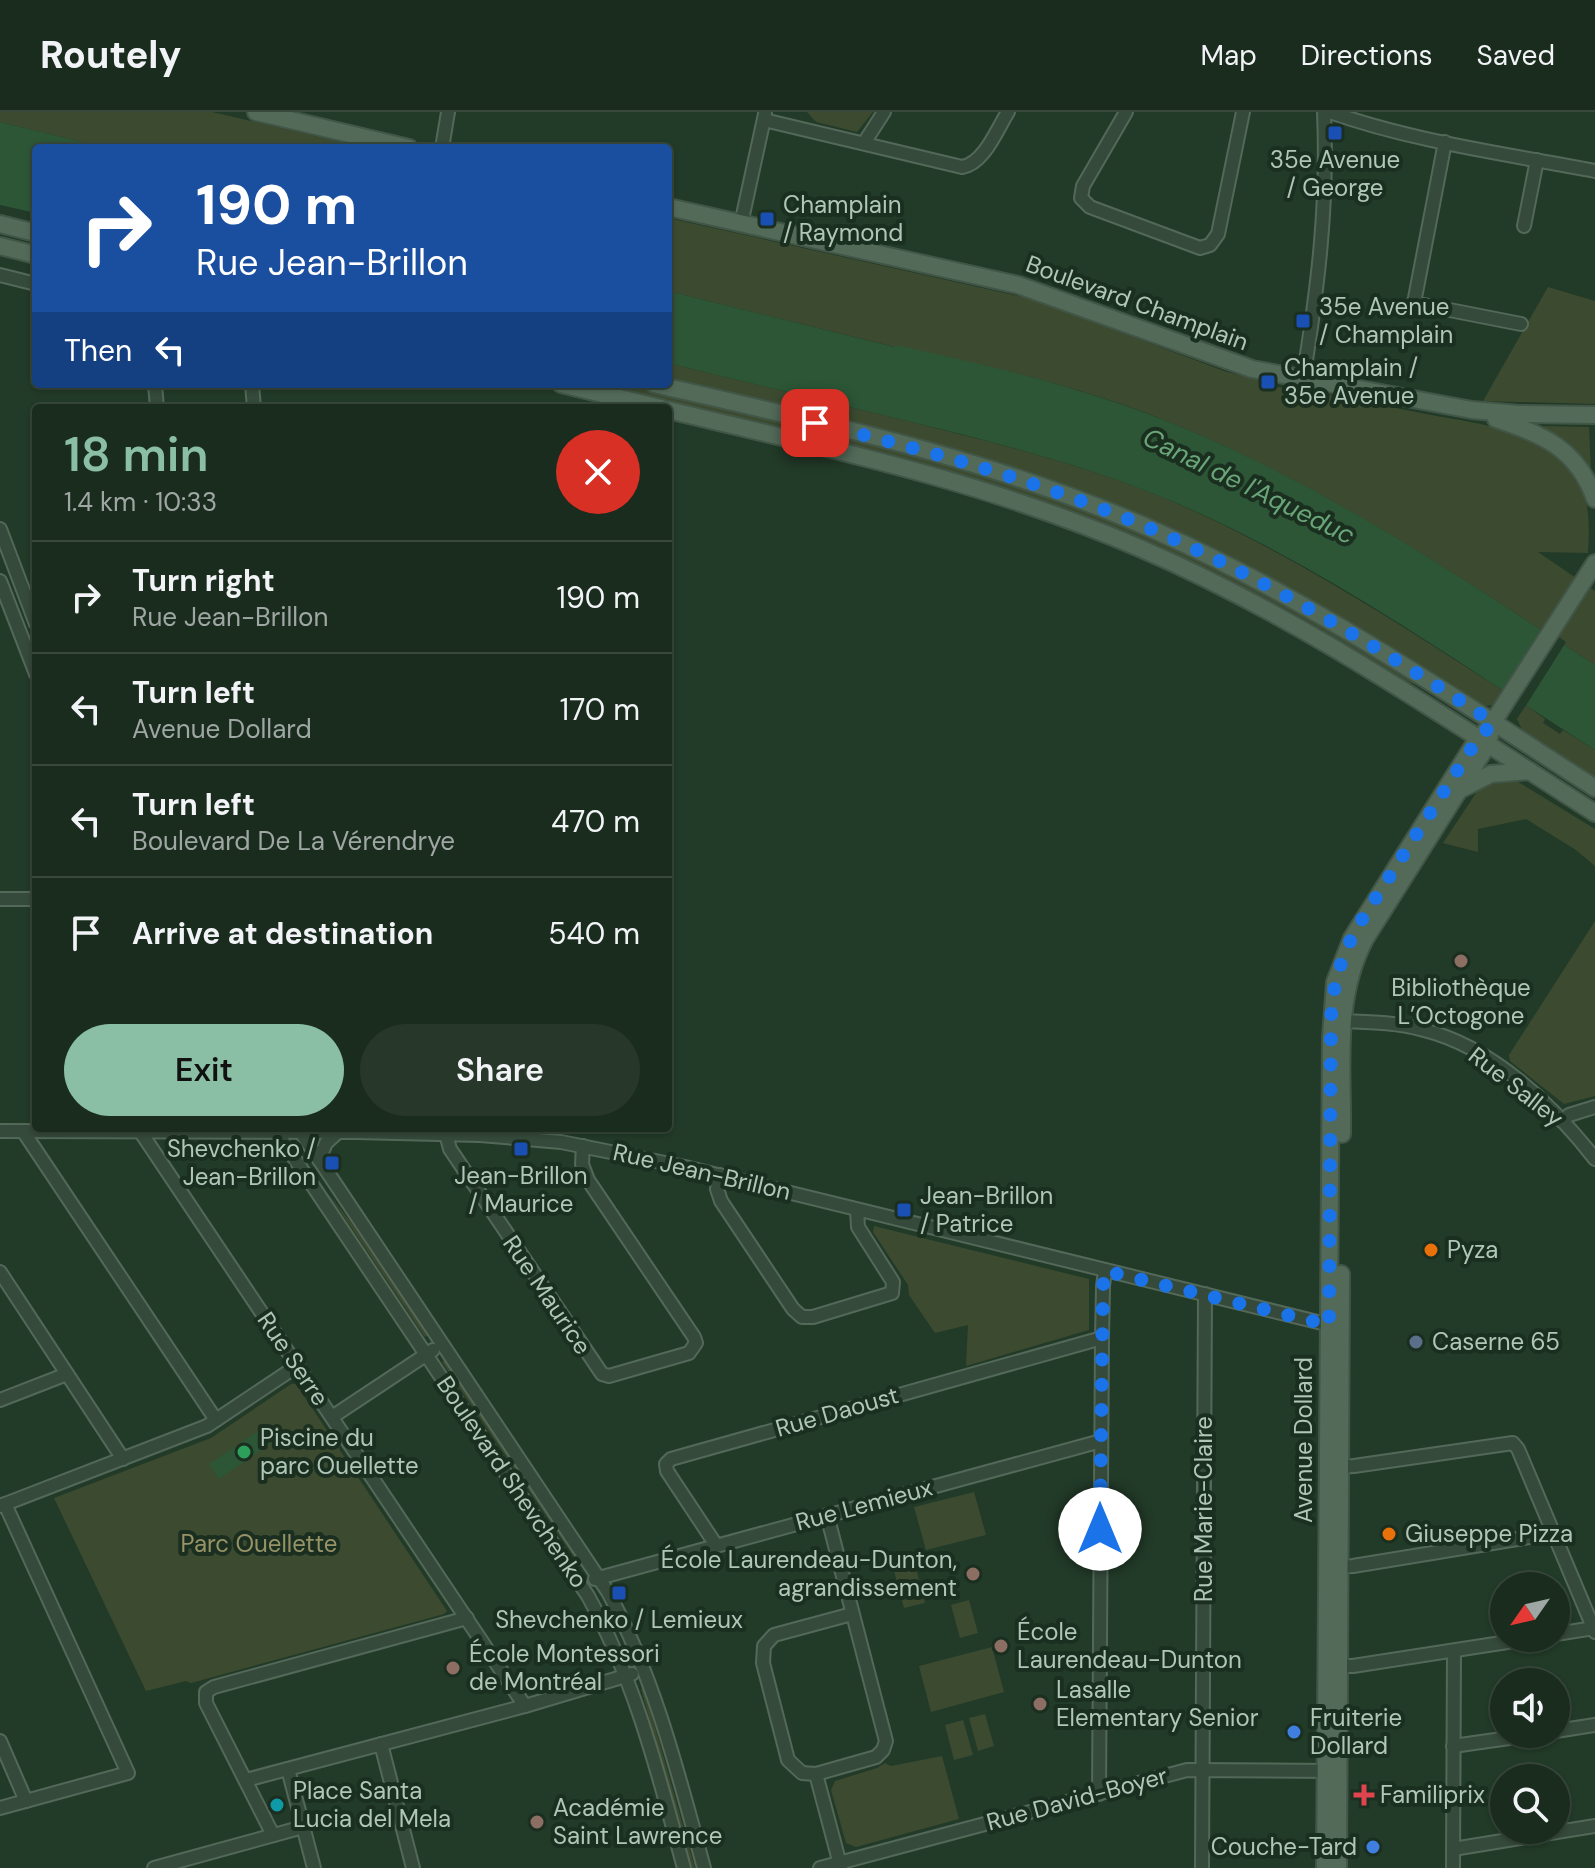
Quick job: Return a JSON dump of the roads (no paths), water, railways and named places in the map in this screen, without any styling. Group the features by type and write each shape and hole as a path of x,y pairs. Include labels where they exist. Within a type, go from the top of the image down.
{"main road":[{"path":"256,112 392,144"},
{"name":"Boulevard Champlain","path":"672,208 1018,285 1235,364 1472,410 1595,415"},
{"path":"0,224 32,232"},
{"path":"0,246 32,254"},
{"path":"578,388 644,404"},
{"path":"670,388 943,455 1044,487 1216,558 1372,644 1595,788"},
{"path":"1472,410 1550,440 1578,466 1595,499"},
{"path":"672,411 934,475 1004,496 1113,537 1203,577 1290,621 1360,662 1595,813"},
{"name":"Avenue Dollard","path":"1337,1021 1358,953 1459,790 1493,722 1595,563"},
{"name":"Avenue Dollard","path":"1325,1868 1332,1771 1335,982 1352,938 1483,741"},
{"path":"1459,790 1491,774 1530,771"},
{"name":"Avenue Dollard","path":"1332,1771 1338,1868"}],"street":[{"path":"443,144 448,112"},
{"path":"864,143 884,112"},
{"path":"741,224 764,116 967,166 979,159 1008,112"},
{"path":"1126,112 1083,186 1081,198 1090,207 1200,248 1210,245 1218,234 1243,112"},
{"path":"1303,379 1317,293 1325,210 1324,112"},
{"path":"1330,112 1445,142 1595,171"},
{"path":"1445,142 1414,303 1521,324"},
{"path":"1524,226 1537,160"},
{"path":"0,275 32,283"},
{"path":"0,529 32,604"},
{"path":"0,581 32,664"},
{"path":"4,598 32,604"},
{"path":"0,899 32,899"},
{"name":"Rue Salley","path":"1337,1021 1405,1025 1450,1039 1501,1069 1562,1121 1595,1159"},
{"path":"1562,1121 1569,1115 1595,1107"},
{"name":"Rue Jean-Brillon","path":"0,1131 32,1131"},
{"path":"23,1131 216,1420"},
{"name":"Rue Serre","path":"141,1132 525,1706"},
{"name":"Boulevard Shevchenko","path":"276,1132 582,1585 628,1676 649,1739 684,1868"},
{"name":"Boulevard Shevchenko","path":"300,1132 599,1577 626,1626 646,1669 661,1713 704,1868"},
{"path":"319,1160 326,1143 338,1132"},
{"name":"Rue Jean-Brillon","path":"338,1132 542,1134 1335,1326"},
{"name":"Rue Maurice","path":"446,1134 450,1149 602,1374 609,1376 689,1353 696,1343 694,1337 588,1180 582,1164 583,1146"},
{"path":"720,1175 717,1189 721,1201 793,1309 802,1317 813,1317 892,1293 890,1276 858,1227 857,1210"},
{"path":"1099,1794 1105,1271"},
{"path":"0,1272 6,1292 67,1374 123,1459"},
{"name":"Rue Marie-Claire","path":"1202,1868 1205,1294"},
{"name":"Rue Daoust","path":"716,1545 667,1471 666,1464 671,1459 1102,1338"},
{"path":"332,1417 442,1343"},
{"path":"0,1808 128,1773 2,1505 207,1426 297,1366"},
{"path":"0,1400 67,1374"},
{"name":"Rue Lemieux","path":"582,1585 599,1577 1101,1441"},
{"path":"1334,1467 1513,1443 1594,1630 1570,1633"},
{"path":"827,1515 885,1735 885,1745 876,1757 816,1774 802,1773 788,1760 762,1651 766,1641 774,1635 852,1614"},
{"path":"1333,1567 1554,1533"},
{"path":"273,1835 206,1703 205,1695 209,1689 467,1618"},
{"path":"1333,1666 1490,1645"},
{"path":"1453,1868 1454,1651"},
{"path":"246,1780 525,1706 646,1669"},
{"path":"1570,1729 1595,1725"},
{"path":"0,1741 26,1801"},
{"path":"1453,1746 1490,1741"},
{"path":"381,1744 413,1868"},
{"name":"Rue David-Boyer","path":"820,1868 1178,1772 1202,1768 1332,1771"},
{"path":"288,1769 314,1868"},
{"path":"816,1774 840,1865"},
{"path":"1453,1849 1595,1826"},
{"path":"154,1868 303,1827"}],"water":[{"path":"0,122 91,144 32,144 32,212 0,205"},
{"name":"Canal de l'Aqueduc","path":"672,292 1071,388 1191,431 1252,459 1370,522 1595,665 1595,750 1390,617 1230,527 1108,477 937,428 672,364"},
{"path":"266,1426 276,1440 250,1458 240,1443"},
{"path":"238,1445 248,1459 219,1479 209,1464"}],"place":[{"name":"35e Avenue / George","path":"1335,133"},
{"name":"Champlain / Raymond","path":"767,219"},
{"name":"35e Avenue / Champlain","path":"1303,321"},
{"name":"Champlain / 35e Avenue","path":"1268,382"},
{"name":"Bibliothèque L’Octogone","path":"1461,961"},
{"name":"Jean-Brillon / Maurice","path":"521,1149"},
{"name":"Shevchenko / Jean-Brillon","path":"332,1163"},
{"name":"Jean-Brillon / Patrice","path":"904,1210"},
{"name":"Pyza","path":"1431,1250"},
{"name":"Caserne 65","path":"1416,1342"},
{"name":"Piscine du parc Ouellette","path":"244,1452"},
{"name":"Giuseppe Pizza","path":"1389,1534"},
{"name":"École Laurendeau-Dunton, agrandissement","path":"973,1574"},
{"name":"Shevchenko / Lemieux","path":"619,1593"},
{"name":"École Laurendeau-Dunton","path":"1001,1646"},
{"name":"École Montessori de Montréal","path":"453,1668"},
{"name":"Lasalle Elementary Senior","path":"1040,1704"},
{"name":"Fruiterie Dollard","path":"1294,1732"},
{"name":"Familiprix","path":"1364,1795"},
{"name":"Place Santa Lucia del Mela","path":"277,1805"},
{"name":"Académie Saint Lawrence","path":"537,1822"},
{"name":"Couche-Tard","path":"1373,1847"}],"park label":[{"name":"Parc Ouellette","path":"259,1544"}]}
